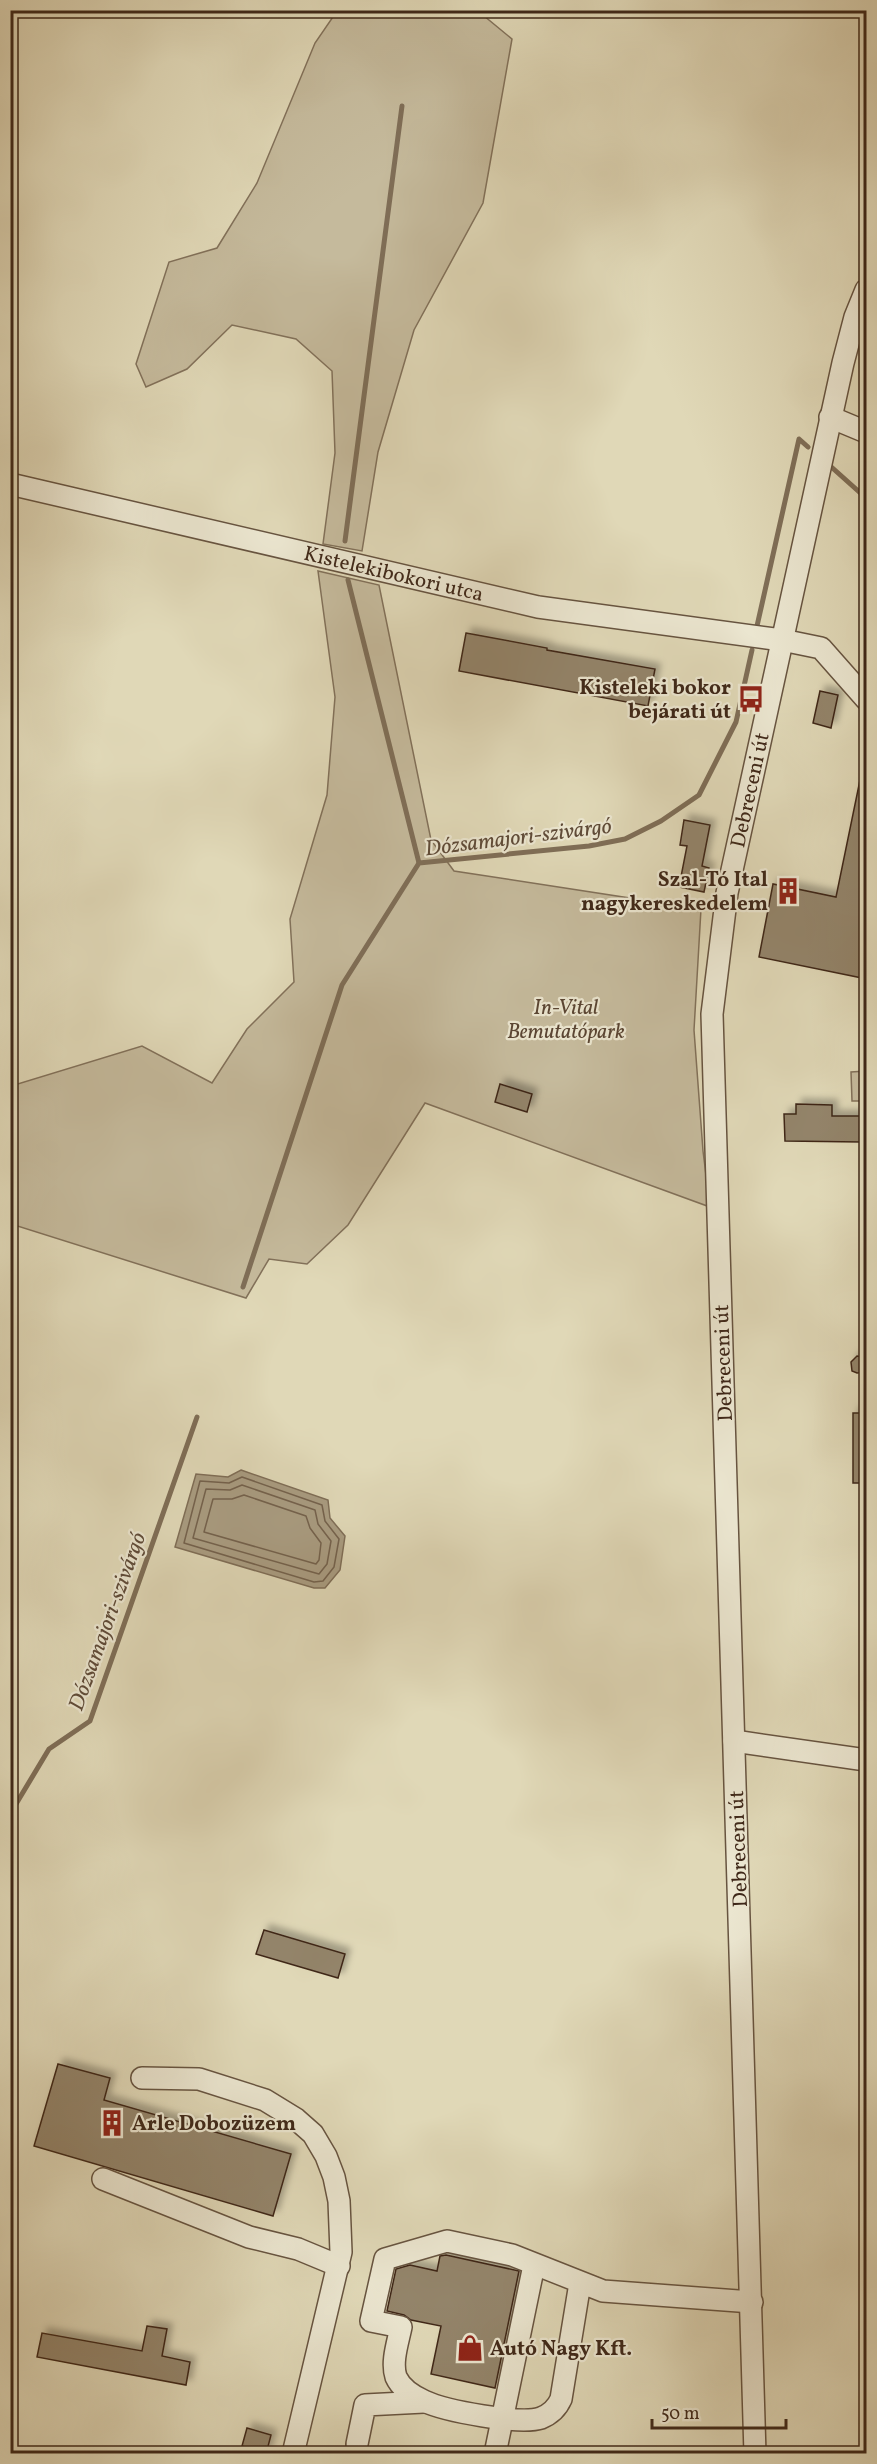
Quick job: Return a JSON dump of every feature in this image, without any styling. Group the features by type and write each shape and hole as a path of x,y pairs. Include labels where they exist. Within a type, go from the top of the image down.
{"street":[{"name":"Debreceni út","path":"755,2454 712,1014 727,893 830,417 848,344 867,290"},
{"path":"830,417 867,432"},
{"name":"Kistelekibokori utca","path":"10,484 538,607 782,640 821,648 867,699"},
{"path":"734,1741 867,1760"},
{"path":"142,2078 199,2079 251,2094 296,2119 317,2142 326,2156 334,2177 341,2218 341,2252 293,2454"},
{"path":"103,2179 249,2237 298,2249 339,2266"},
{"path":"580,2283 561,2400 558,2406 542,2418 529,2421 502,2419 440,2407 424,2402 411,2394 400,2384 394,2364 401,2327 371,2321 385,2259 447,2241 512,2255 603,2291 752,2302"},
{"path":"495,2454 534,2265"},
{"path":"357,2444 365,2405 424,2402"}],"green space":[{"path":"337,11 478,11 512,39 483,203 414,330 378,452 362,551 323,544 335,453 332,371 296,339 232,325 187,369 146,387 136,364 169,262 217,248 257,183 315,43"},
{"name":"In-Vital Bemutatópark","path":"318,571 379,585 431,840 454,871 701,909 694,1030 703,1151 710,1207 425,1103 348,1225 307,1264 269,1259 246,1298 11,1224 11,1086 142,1046 212,1083 247,1029 294,982 290,919 327,795 335,697"},
{"path":"866,1071 866,1101 852,1101 851,1072"}],"water":[{"path":"241,1470 328,1500 330,1518 345,1536 340,1570 325,1588 314,1588 175,1547 196,1474 228,1477"}],"building":[{"path":"466,633 655,669 648,706 459,671"},
{"path":"820,691 838,695 831,728 813,723"},
{"name":"Szal-Tó Ital nagykereskedelem","path":"860,780 867,780 867,979 759,957 773,884 836,897"},
{"path":"684,820 710,825 702,866 709,868 704,892 679,887 687,846 680,845"},
{"path":"500,1084 532,1094 527,1112 495,1102"},
{"path":"796,1104 832,1105 832,1116 861,1116 861,1142 785,1141 784,1114 796,1114"},
{"path":"857,1356 867,1358 867,1372 852,1371 851,1362"},
{"path":"853,1413 867,1413 867,1483 853,1483"},
{"path":"264,1930 345,1954 338,1978 256,1954"},
{"name":"Arle Dobozüzem","path":"58,2064 110,2078 104,2100 291,2154 273,2216 34,2146"},
{"name":"Autó Nagy Kft.","path":"446,2255 519,2271 495,2388 431,2374 441,2326 411,2320 404,2315 387,2311 396,2269 410,2265 437,2271 440,2256"},
{"path":"147,2326 167,2329 162,2356 190,2362 186,2385 37,2357 42,2333 142,2351"},
{"path":"247,2428 271,2435 266,2454 242,2446"}],"waterway":[{"path":"345,541 402,106"},
{"path":"757,626 799,439 808,447"},
{"name":"Dózsamajori-szivárgó","path":"828,464 866,498"},
{"path":"348,580 419,863"},
{"name":"Dózsamajori-szivárgó","path":"243,1287 342,985 419,863 589,846 625,839 661,821 699,795 736,722 752,650"},
{"name":"Dózsamajori-szivárgó","path":"10,1814 49,1749 90,1721 197,1417"}],"place":[{"name":"Kisteleki bokor bejárati út","path":"751,699"},
{"name":"Szal-Tó Ital nagykereskedelem","path":"788,891"},
{"name":"Arle Dobozüzem","path":"112,2123"},
{"name":"Autó Nagy Kft.","path":"470,2348"}]}
